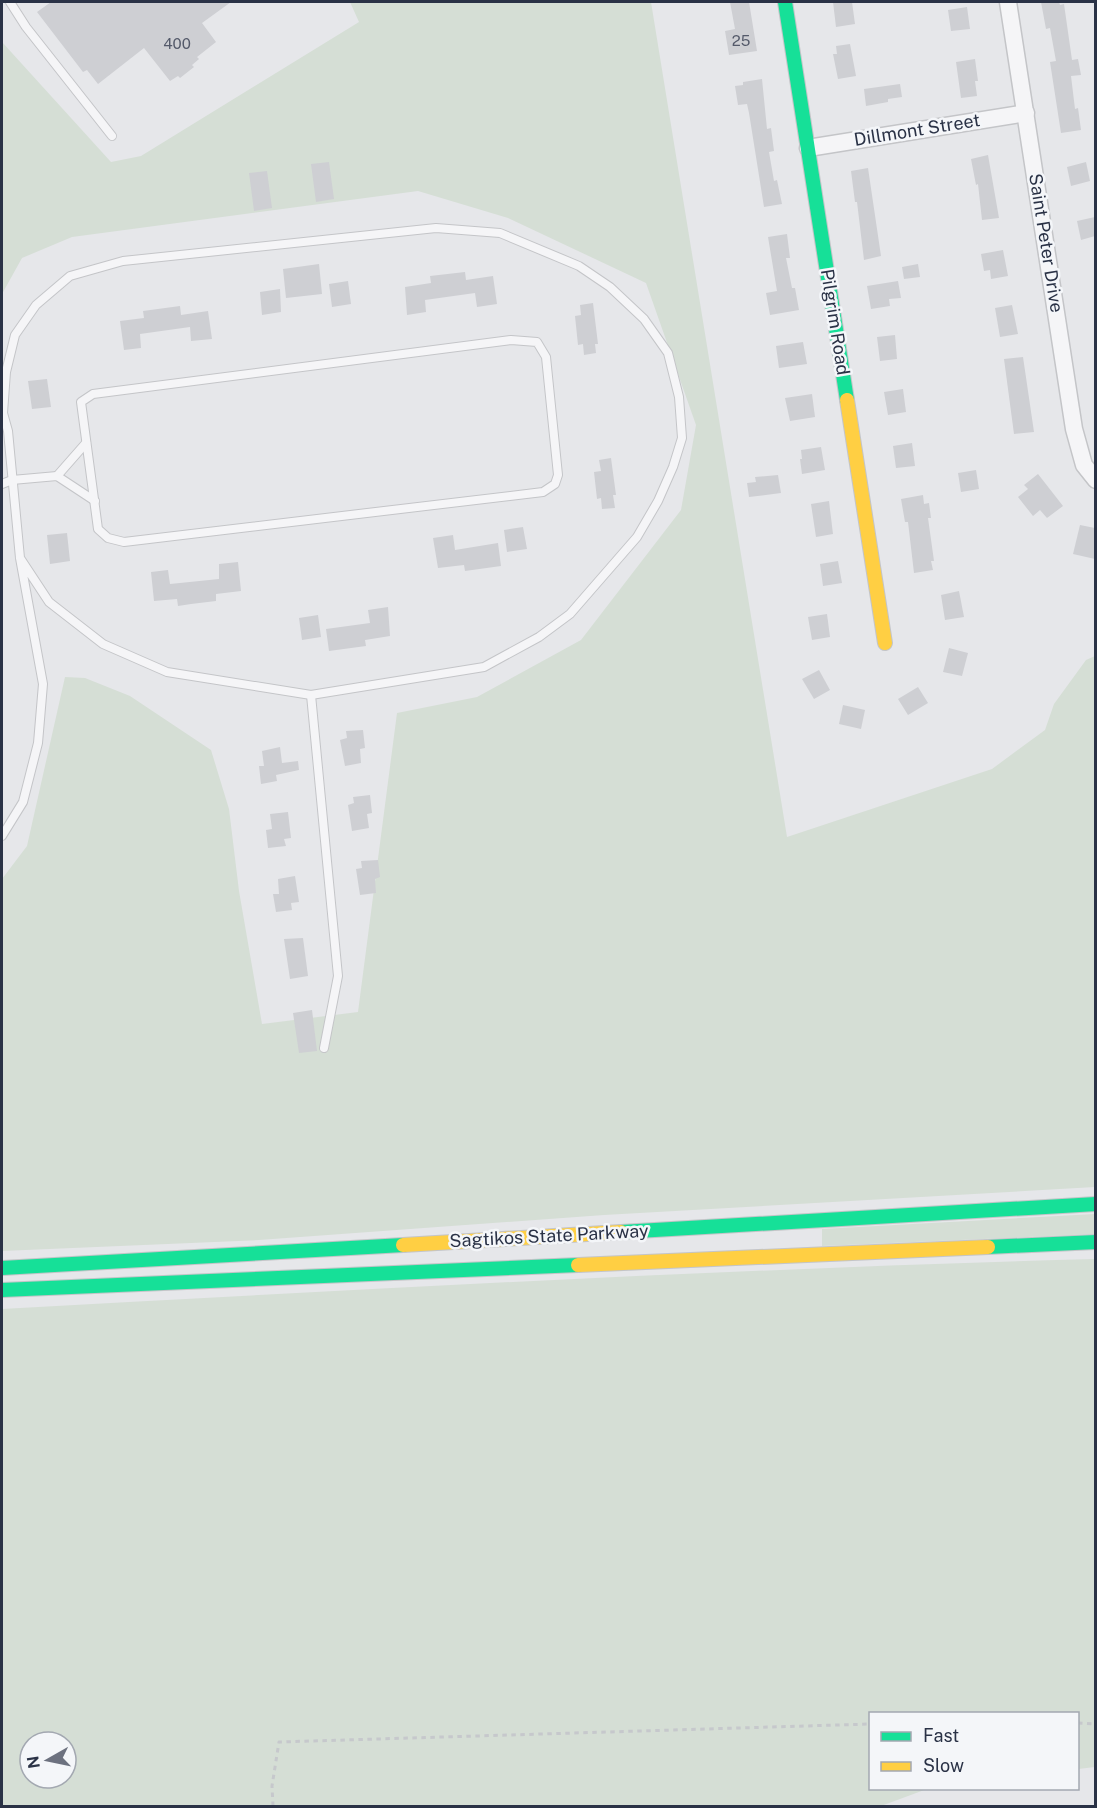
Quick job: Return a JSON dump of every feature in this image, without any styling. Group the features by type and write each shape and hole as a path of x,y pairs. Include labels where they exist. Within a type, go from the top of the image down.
{"main road":[{"name":"Pilgrim Road","path":"785,2 885,643"},
{"name":"Sagtikos State Parkway","path":"2,1268 1095,1204"},
{"name":"Sagtikos State Parkway","path":"2,1290 1095,1242"}],"street":[{"name":"Saint Peter Drive","path":"1008,2 1074,429 1084,465 1095,480"},
{"name":"Dillmont Street","path":"808,148 1026,113"}],"lane":[{"path":"10,2 26,27 112,136"},
{"path":"2,836 23,802 38,743 43,684 20,558 8,431 3,413 6,372 15,335 36,305 70,276 123,261 436,228 500,233 579,266 610,287 644,319 668,353 679,397 682,438 673,467 658,501 638,537 570,614 539,637 484,667 311,695 167,672 103,644 49,602 20,558"},
{"path":"511,340 537,342 546,357 558,475 555,484 543,492 124,542 108,538 98,529 95,501 81,402 93,394 511,340"},
{"path":"57,476 86,443"},
{"path":"2,484 12,480 57,476 95,501"},
{"path":"311,695 338,975 324,1048"}],"path":[{"path":"1079,1723 1095,1724"},
{"path":"273,1806 272,1786 279,1742 869,1724"}],"shaded area":[{"path":"350,2 651,2 787,837 992,769 1045,730 1054,704 1086,660 1095,656 1095,1187 604,1215 259,1240 2,1251 2,879 27,846 65,677 85,678 130,696 211,750 229,809 239,891 262,1024 358,1012 397,713 477,697 581,640 681,510 696,425 646,283 508,218 418,191 72,237 22,258 2,294 2,42 111,162 141,156 359,22"},
{"path":"1095,1214 1095,1234 822,1246 822,1229"},
{"path":"1095,1259 1095,1767 1079,1769 1079,1712 869,1712 869,1790 924,1790 881,1806 2,1806 2,1309 548,1280"}],"building":[{"path":"51,2 231,2 202,23 216,42 197,57 199,59 192,65 194,67 180,78 178,76 170,81 144,48 98,84 87,70 83,72 37,12"},
{"path":"730,2 749,2 757,51 729,55 725,31 735,29"},
{"path":"833,2 852,2 855,24 836,27"},
{"path":"1041,2 1064,4 1072,60 1078,59 1081,75 1071,76 1075,109 1078,108 1081,130 1061,133 1050,62 1056,61 1050,28 1046,29"},
{"path":"967,7 970,29 951,31 948,10"},
{"path":"850,44 856,76 838,79 833,54 837,54 836,46"},
{"path":"975,59 978,81 975,81 977,96 961,98 956,62"},
{"path":"762,79 767,129 771,128 774,151 769,152 774,181 777,180 782,204 764,207 747,104 738,105 735,86 743,85 743,82"},
{"path":"900,84 902,97 866,106 864,89"},
{"path":"988,155 999,218 982,220 978,184 976,185 971,159"},
{"path":"329,162 334,199 316,202 311,164"},
{"path":"1086,162 1090,181 1071,186 1067,167"},
{"path":"868,168 881,256 864,260 851,171"},
{"path":"267,171 272,208 254,211 249,173"},
{"path":"1095,217 1095,236 1081,240 1077,221"},
{"path":"787,234 790,258 786,258 799,310 770,315 766,293 777,291 768,237"},
{"path":"1003,250 1008,276 991,279 990,270 984,271 981,254"},
{"path":"319,264 322,294 286,298 283,269"},
{"path":"918,264 920,277 904,279 902,267"},
{"path":"465,272 466,280 493,276 497,304 477,307 475,293 425,300 426,312 407,315 405,287 431,283 430,276"},
{"path":"348,281 351,304 332,307 329,284"},
{"path":"898,281 901,298 889,299 890,306 871,309 867,286"},
{"path":"280,289 281,312 262,315 260,292"},
{"path":"593,303 598,344 595,344 596,353 584,355 583,344 578,345 575,316 581,315 580,305"},
{"path":"1012,305 1018,334 1000,337 995,308"},
{"path":"180,306 181,315 208,311 212,339 191,341 190,327 140,334 141,348 124,350 120,321 144,318 143,311"},
{"path":"895,335 897,359 880,361 877,337"},
{"path":"803,342 807,364 779,368 776,346"},
{"path":"1023,357 1034,432 1014,434 1004,359"},
{"path":"47,379 51,407 32,409 28,381"},
{"path":"903,389 906,412 888,415 884,392"},
{"path":"812,394 815,417 790,421 785,398"},
{"path":"912,443 915,466 896,468 893,446"},
{"path":"821,447 825,470 802,474 801,450"},
{"path":"611,458 616,495 613,495 615,508 602,509 601,498 597,499 594,472 601,471 599,460"},
{"path":"976,470 979,489 961,492 958,473"},
{"path":"1038,474 1063,506 1047,518 1040,510 1033,516 1018,497 1028,489 1024,485"},
{"path":"778,475 781,493 749,497 747,483 756,482 755,477"},
{"path":"923,495 924,504 929,503 931,518 928,518 934,561 931,561 933,570 914,573 908,522 905,522 901,499"},
{"path":"829,501 833,534 816,537 811,504"},
{"path":"1080,525 1095,528 1095,559 1073,554"},
{"path":"523,527 527,549 507,552 504,530"},
{"path":"67,533 70,561 50,564 47,535"},
{"path":"453,535 455,550 498,543 501,566 465,571 464,565 438,568 433,538"},
{"path":"838,561 842,583 823,586 820,564"},
{"path":"238,562 241,591 216,594 216,601 178,606 177,599 154,601 151,572 168,570 170,584 219,579 219,564"},
{"path":"959,591 964,617 945,620 941,595"},
{"path":"388,607 390,636 365,640 366,646 329,651 326,629 370,623 368,610"},
{"path":"827,614 830,637 812,640 808,617"},
{"path":"318,615 321,637 302,640 299,618"},
{"path":"949,648 968,653 962,676 943,672"},
{"path":"819,670 830,690 814,699 802,679"},
{"path":"918,687 928,703 908,715 898,699"},
{"path":"843,705 865,710 861,729 839,724"},
{"path":"363,730 365,748 360,749 361,763 345,766 340,740 347,738 346,731"},
{"path":"280,747 282,763 298,761 299,770 276,775 277,781 261,784 259,766 264,766 262,751"},
{"path":"370,795 372,813 367,814 369,828 352,831 348,805 354,803 353,797"},
{"path":"288,812 291,838 284,839 286,846 268,848 266,830 272,829 270,814"},
{"path":"378,860 380,877 375,879 376,893 360,895 356,869 362,868 361,861"},
{"path":"295,876 299,902 291,903 292,910 276,912 273,894 279,894 278,879"},
{"path":"303,938 308,976 290,979 284,939"},
{"path":"312,1010 317,1051 299,1053 293,1013"}],"traffic: fast":[{"path":"785,2 847,400"},
{"path":"621,1232 1096,1204"},
{"path":"988,1247 1096,1242"},
{"path":"2,1268 403,1245"},
{"path":"2,1290 578,1265"}],"traffic: slow":[{"path":"847,400 885,643"},
{"path":"403,1245 621,1232"},
{"path":"578,1265 988,1247"}]}
